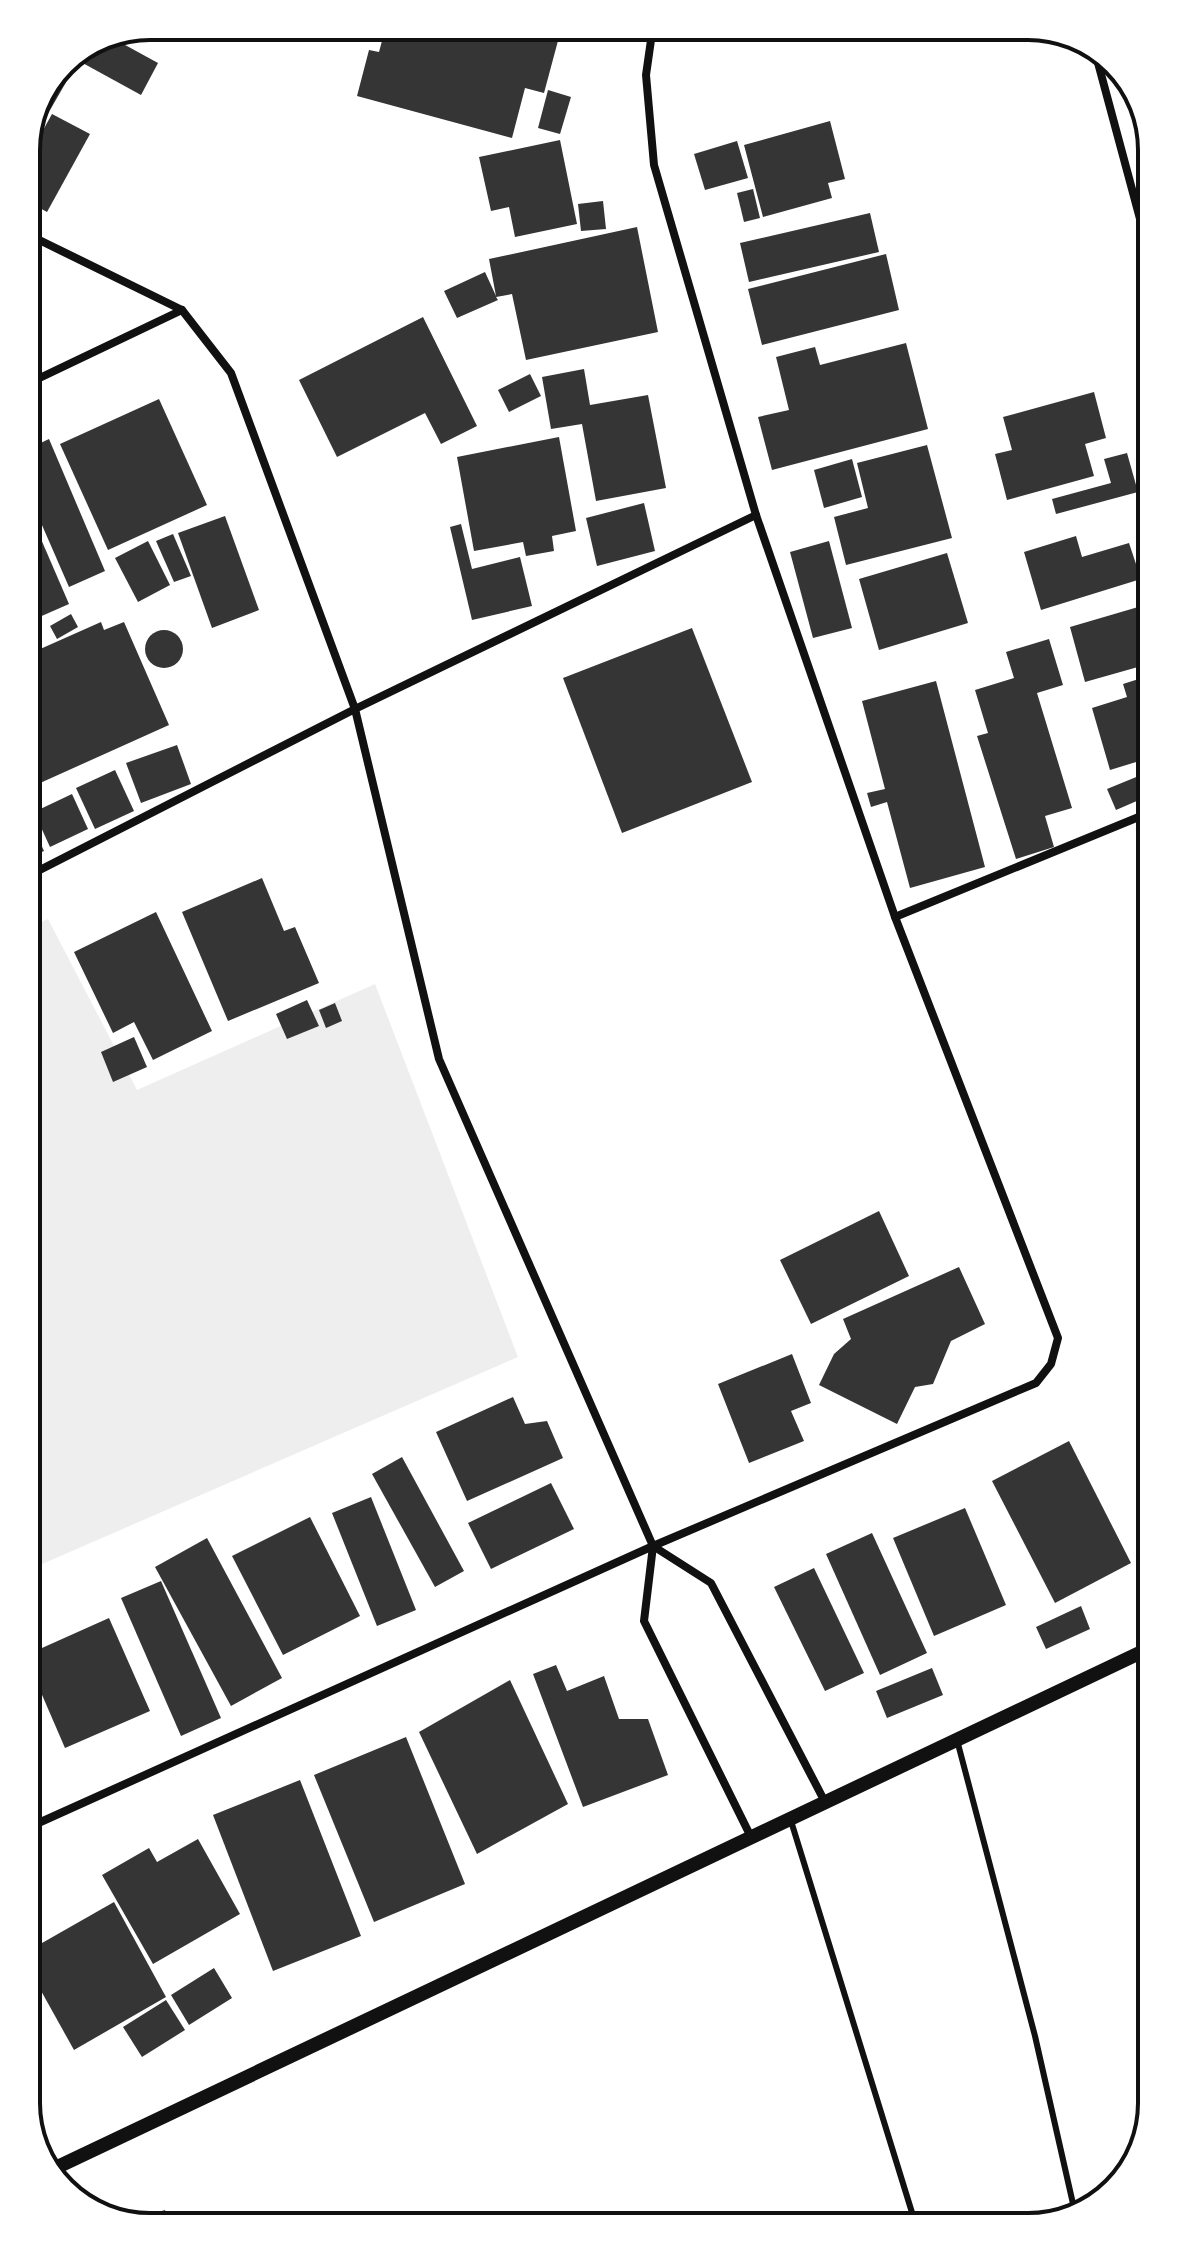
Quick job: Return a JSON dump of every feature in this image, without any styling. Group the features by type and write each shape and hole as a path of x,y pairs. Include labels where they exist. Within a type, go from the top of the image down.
{"street":[{"path":"40,1822 653,1546 1036,1383 1051,1364 1058,1338 895,917 756,515 654,165 646,75 651,40"},
{"path":"1099,66 1138,211"},
{"path":"40,240 182,310 231,373 355,709 439,1059 653,1546 644,1621 751,1837"},
{"path":"40,378 182,310"},
{"path":"40,870 355,709 756,515"},
{"path":"895,917 1138,817"},
{"path":"653,1546 711,1583 825,1802"},
{"path":"60,2166 1138,1654"}],"lane":[{"path":"957,1739 1035,2036 1073,2203"},
{"path":"790,1818 912,2213"}],"shaded area":[{"path":"48,919 137,1090 375,984 518,1357 40,1565 40,923"}],"building":[{"path":"382,40 558,40 544,93 525,88 512,138 357,96 369,50 379,52"},
{"path":"123,44 158,63 141,95 83,63 108,48"},
{"path":"69,77 44,120 51,101"},
{"path":"548,90 571,97 560,134 538,128"},
{"path":"52,114 90,134 47,212 40,208 42,132"},
{"path":"830,121 845,179 828,183 832,198 763,217 744,145"},
{"path":"560,140 577,224 515,237 509,207 491,211 479,157"},
{"path":"737,141 748,178 705,190 694,154"},
{"path":"753,189 760,218 744,222 737,193"},
{"path":"603,201 606,229 581,231 578,204"},
{"path":"870,213 879,252 749,282 740,243"},
{"path":"637,227 658,332 526,360 512,294 496,297 498,300 457,318 444,291 485,272 496,296 489,259"},
{"path":"886,254 899,310 762,345 748,289"},
{"path":"423,317 477,426 441,444 425,413 337,457 299,380"},
{"path":"906,343 928,429 772,470 758,417 789,410 776,357 815,347 820,365"},
{"path":"584,369 590,405 648,395 666,488 596,501 582,424 551,429 542,377"},
{"path":"530,374 541,396 509,412 498,390"},
{"path":"1094,392 1106,438 1085,444 1094,476 1007,500 995,454 1012,450 1003,417"},
{"path":"159,399 207,505 108,550 60,444"},
{"path":"559,437 576,531 552,536 554,551 526,556 523,542 474,551 457,457"},
{"path":"49,439 105,571 69,587 40,521 40,443"},
{"path":"927,445 952,538 846,565 834,517 868,508 857,463"},
{"path":"1127,453 1138,492 1056,514 1052,499 1111,483 1104,459"},
{"path":"852,459 862,497 824,508 814,470"},
{"path":"644,503 655,551 597,566 586,518"},
{"path":"225,516 259,610 212,628 178,533"},
{"path":"461,524 472,569 520,557 532,606 472,620 450,527"},
{"path":"173,534 191,576 174,582 156,541"},
{"path":"1076,536 1082,557 1129,543 1138,580 1041,610 1024,552"},
{"path":"40,537 69,604 40,617"},
{"path":"148,541 170,585 138,602 115,558"},
{"path":"829,541 852,628 813,638 790,552"},
{"path":"947,553 968,623 879,650 859,579"},
{"path":"1138,607 1138,667 1085,682 1070,627"},
{"path":"71,614 78,627 57,639 50,626"},
{"path":"101,622 104,630 124,622 169,725 40,783 40,649"},
{"path":"692,628 752,782 622,833 563,678"},
{"path":"164,630 177,636 183,649 177,662 164,668 151,662 145,649 151,636"},
{"path":"1049,639 1063,685 1037,693 1072,808 1045,816 1054,847 1016,859 977,736 988,733 975,690 1014,678 1006,652"},
{"path":"1138,679 1138,761 1110,770 1092,708 1127,697 1123,684"},
{"path":"936,681 985,867 910,888 887,802 871,807 867,793 885,789 862,701"},
{"path":"177,745 191,784 141,803 126,763"},
{"path":"115,770 134,811 95,829 76,788"},
{"path":"1138,776 1138,800 1116,810 1107,789"},
{"path":"72,794 88,829 50,847 40,825 40,809"},
{"path":"262,878 284,931 295,927 319,983 228,1021 182,912"},
{"path":"156,912 212,1031 153,1060 134,1022 113,1033 74,952"},
{"path":"307,1000 319,1026 287,1039 276,1014"},
{"path":"335,1003 342,1021 326,1028 319,1010"},
{"path":"134,1037 147,1067 113,1082 101,1052"},
{"path":"879,1211 909,1276 811,1324 780,1260"},
{"path":"959,1267 985,1324 951,1341 933,1384 915,1387 897,1424 819,1385 834,1354 851,1339 843,1319"},
{"path":"792,1354 811,1403 791,1411 804,1441 749,1463 718,1384"},
{"path":"513,1397 525,1424 547,1421 563,1458 467,1501 436,1432"},
{"path":"1069,1441 1131,1563 1055,1603 992,1481"},
{"path":"402,1457 464,1571 435,1587 372,1474"},
{"path":"551,1483 574,1529 491,1569 468,1523"},
{"path":"371,1497 416,1610 377,1626 332,1513"},
{"path":"965,1508 1006,1605 934,1636 893,1538"},
{"path":"310,1517 360,1616 283,1655 232,1556"},
{"path":"872,1533 927,1653 880,1675 826,1554"},
{"path":"207,1538 282,1678 231,1706 155,1567"},
{"path":"814,1568 864,1673 825,1691 774,1587"},
{"path":"161,1581 221,1718 181,1736 121,1598"},
{"path":"1081,1606 1090,1629 1046,1649 1036,1627"},
{"path":"109,1618 150,1711 65,1748 40,1690 40,1649"},
{"path":"556,1665 567,1691 604,1676 619,1719 648,1719 668,1775 583,1807 533,1674"},
{"path":"932,1668 943,1695 887,1718 876,1691"},
{"path":"510,1680 568,1804 477,1854 419,1732"},
{"path":"406,1737 465,1884 374,1922 314,1775"},
{"path":"300,1780 361,1936 273,1971 213,1815"},
{"path":"198,1839 240,1914 153,1964 102,1875 149,1848 157,1862"},
{"path":"114,1902 166,1997 74,2050 40,1989 40,1944"},
{"path":"214,1968 232,1998 189,2025 171,1995"},
{"path":"166,2000 185,2030 142,2057 123,2027"}]}
